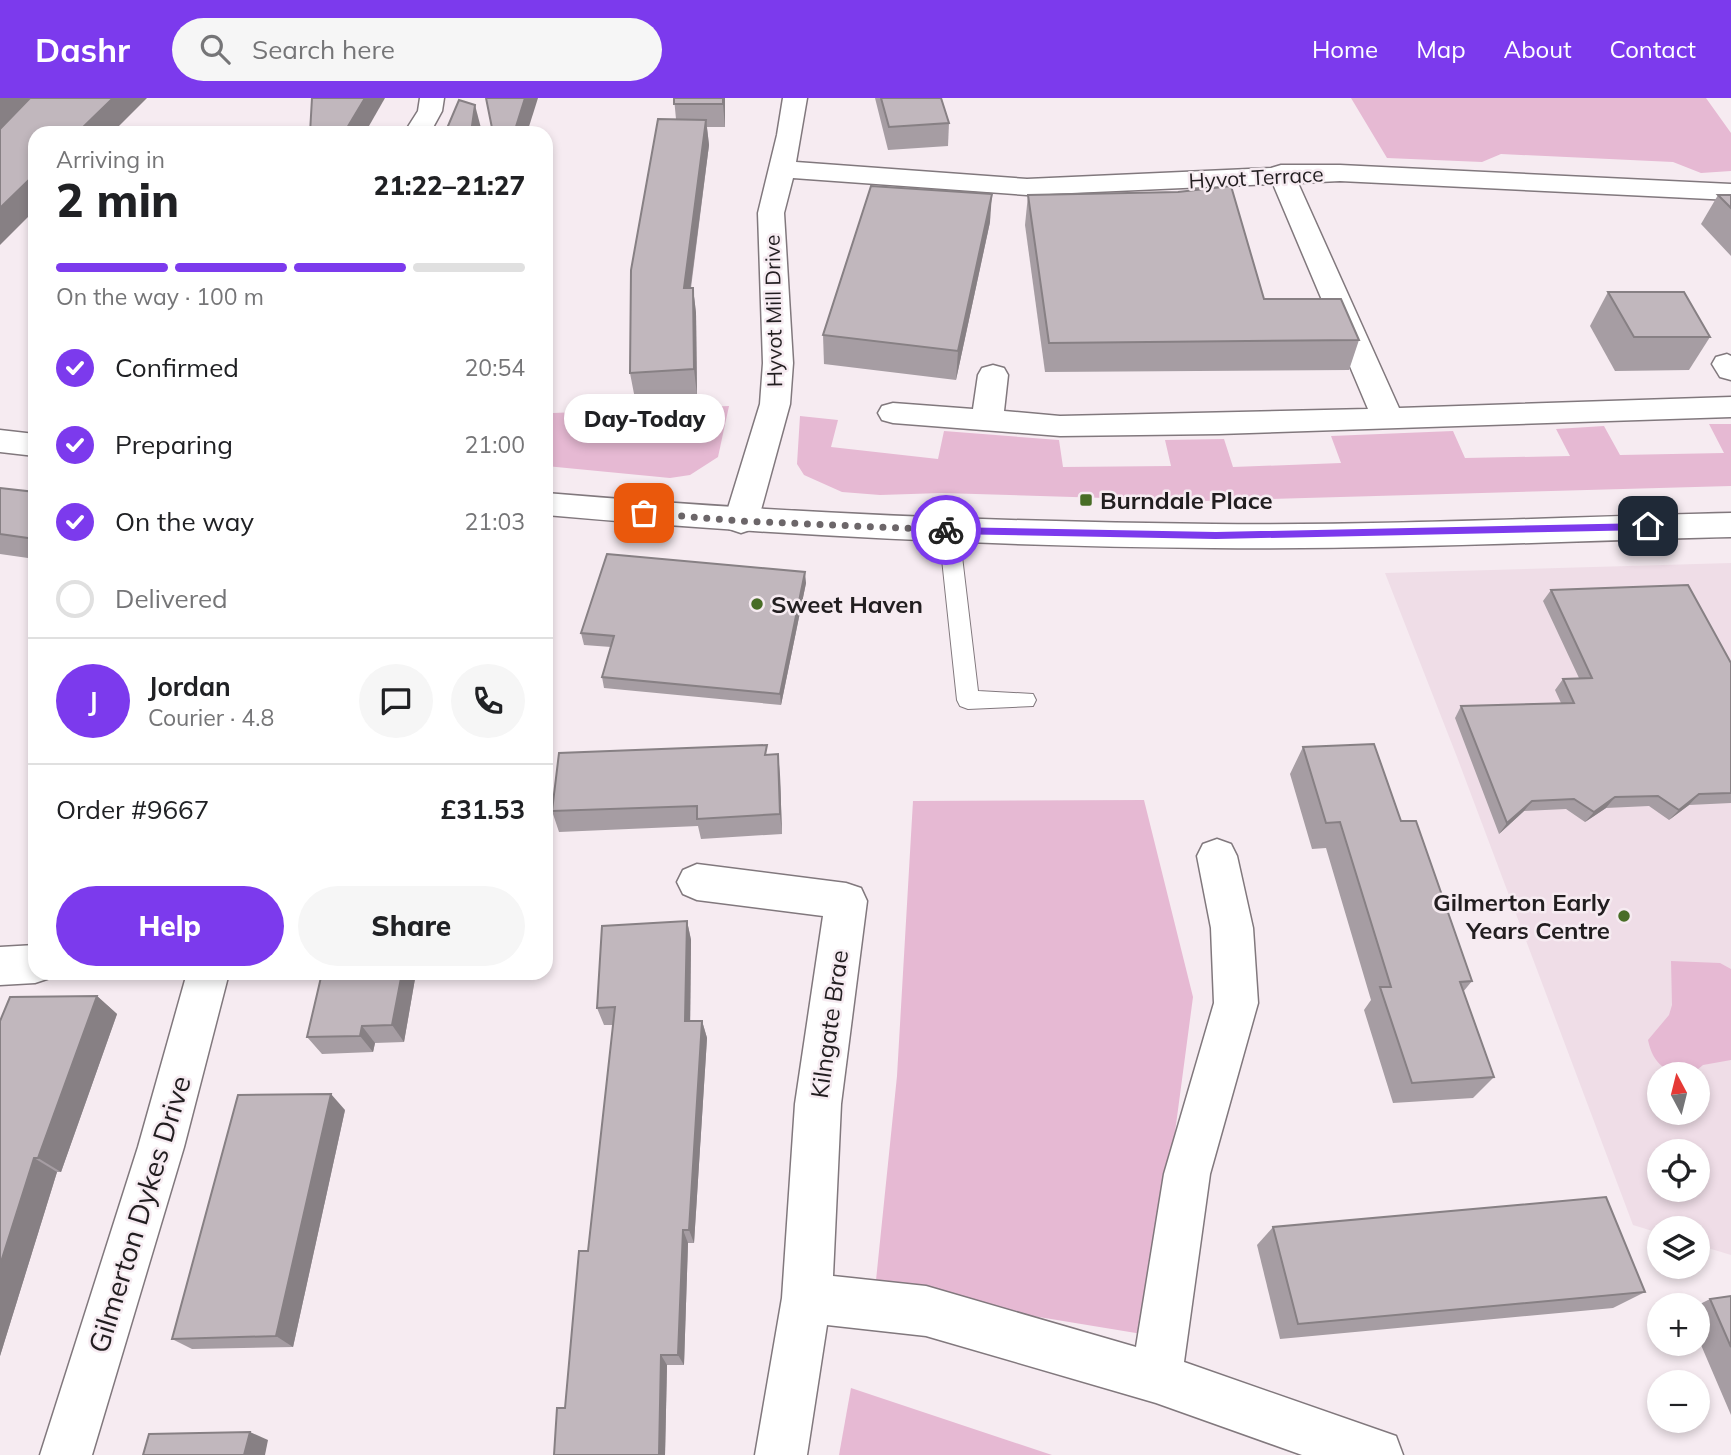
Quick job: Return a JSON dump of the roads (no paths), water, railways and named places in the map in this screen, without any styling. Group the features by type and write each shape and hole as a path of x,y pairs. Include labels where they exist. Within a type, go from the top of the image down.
{"street":[{"path":"421,126 430,111 432,98"},
{"name":"Hyvot Mill Drive","path":"741,521 775,404 778,363 771,213 795,98"},
{"name":"Hyvot Terrace","path":"782,169 1027,187 1136,184 1281,173 1354,173 1731,192"},
{"path":"1281,173 1388,419"},
{"path":"987,420 993,375"},
{"path":"893,413 1060,426 1388,419 1731,407"},
{"path":"0,440 28,444"},
{"path":"553,505 741,521 949,531 1216,536 1731,525"},
{"path":"1156,1378 1187,1174 1236,1003 1232,929 1217,856"},
{"name":"Kilngate Brae","path":"697,882 846,901 818,1104 807,1298 781,1455"},
{"path":"0,966 28,964"},
{"name":"Gilmerton Dykes Drive","path":"66,1455 161,1147 206,980"},
{"path":"807,1298 926,1311 1156,1378 1377,1455"}],"lane":[{"path":"949,531 968,700 1025,700"}],"place":[{"name":"Burndale Place","path":"1086,500"},
{"name":"Day-Today","path":"644,513"},
{"name":"Sweet Haven","path":"757,604"},
{"name":"Gilmerton Early Years Centre","path":"1624,916"}]}
